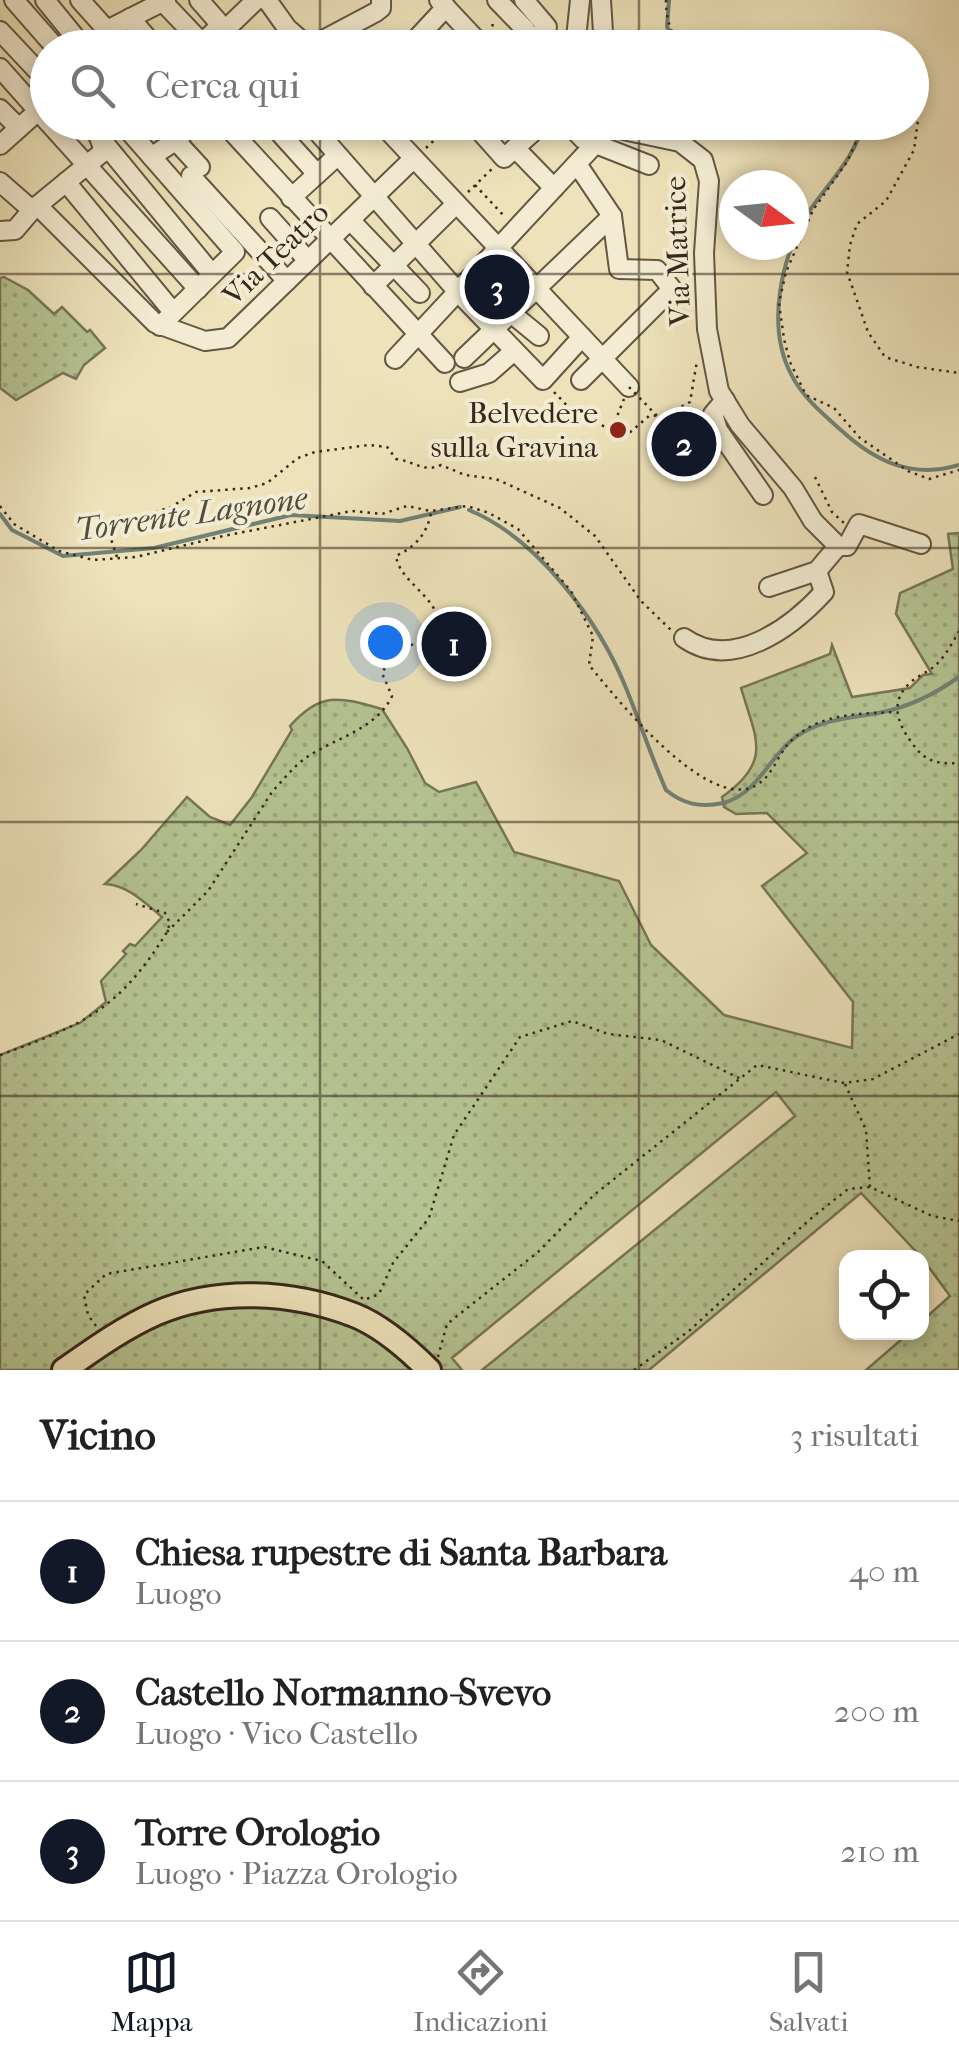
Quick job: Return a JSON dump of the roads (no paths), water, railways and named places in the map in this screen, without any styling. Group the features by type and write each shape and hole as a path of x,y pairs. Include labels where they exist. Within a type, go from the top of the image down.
{"main road":[{"path":"64,1370 106,1341 158,1313 204,1298 262,1295 312,1302 357,1316 406,1348 431,1370"}],"street":[{"path":"14,0 40,30"},
{"path":"45,0 69,30"},
{"path":"199,0 226,30"},
{"path":"219,30 256,0"},
{"path":"267,0 289,30"},
{"path":"342,30 376,12 381,8 381,0"},
{"path":"497,0 525,30"},
{"path":"577,30 580,0"},
{"path":"67,27 86,7 107,30 133,11 165,1 191,30"},
{"path":"604,30 605,3"},
{"path":"421,30 443,4 468,30"},
{"path":"530,6 547,27 544,30"},
{"path":"0,31 30,63"},
{"path":"3,78 30,104"},
{"path":"0,108 19,128"},
{"path":"0,146 19,128 30,124"},
{"path":"64,140 198,288"},
{"path":"2,230 15,230 35,208 104,151 98,140"},
{"path":"102,140 212,274"},
{"path":"137,140 235,252 167,319"},
{"path":"152,158 169,143 179,140"},
{"path":"244,140 291,198 418,334 454,361 493,330 612,216"},
{"path":"286,140 317,174"},
{"path":"325,140 458,292 542,380 582,337"},
{"path":"397,140 629,387"},
{"path":"493,140 554,188"},
{"path":"509,153 524,140"},
{"path":"585,140 649,165"},
{"name":"Via Matrice","path":"670,140 680,142 703,160 709,181 704,253 706,329 719,391 740,425 793,488 813,520 838,546"},
{"path":"177,142 195,171 287,281"},
{"path":"394,358 595,144"},
{"path":"291,198 338,156"},
{"name":"Via Teatro","path":"167,319 205,341 228,338 414,159"},
{"path":"577,164 612,216 619,269 656,270 672,289 581,380"},
{"path":"0,182 167,319"},
{"path":"66,182 167,319"},
{"path":"373,286 456,204"},
{"path":"270,218 302,254"},
{"path":"350,220 420,293"},
{"path":"511,312 539,336"},
{"path":"460,382 489,373 513,352"},
{"path":"725,400 714,414 718,430 763,495"},
{"path":"769,588 817,570 838,546 847,546 858,524 920,544"},
{"path":"684,638 710,650 743,648 785,629 824,592 817,570"}],"waterway":[{"name":"Torrente Lagnone","path":"669,0 669,30"},
{"name":"Torrente Lagnone","path":"857,140 808,213 790,250 778,314 783,355 807,398 868,451 911,469 959,465"},
{"name":"Torrente Lagnone","path":"0,514 12,530 63,556 154,548 291,515 400,521 460,507"},
{"name":"Torrente Lagnone","path":"469,510 518,540 563,584 614,662 666,790 685,802 707,805 736,798 802,733 831,721 904,706 959,677"}],"place":[{"name":"Torre Orologio","path":"497,287"},
{"name":"Belvedere sulla Gravina","path":"618,430"},
{"name":"Castello Normanno-Svevo","path":"684,444"},
{"name":"Chiesa rupestre di Santa Barbara","path":"454,644"}]}
